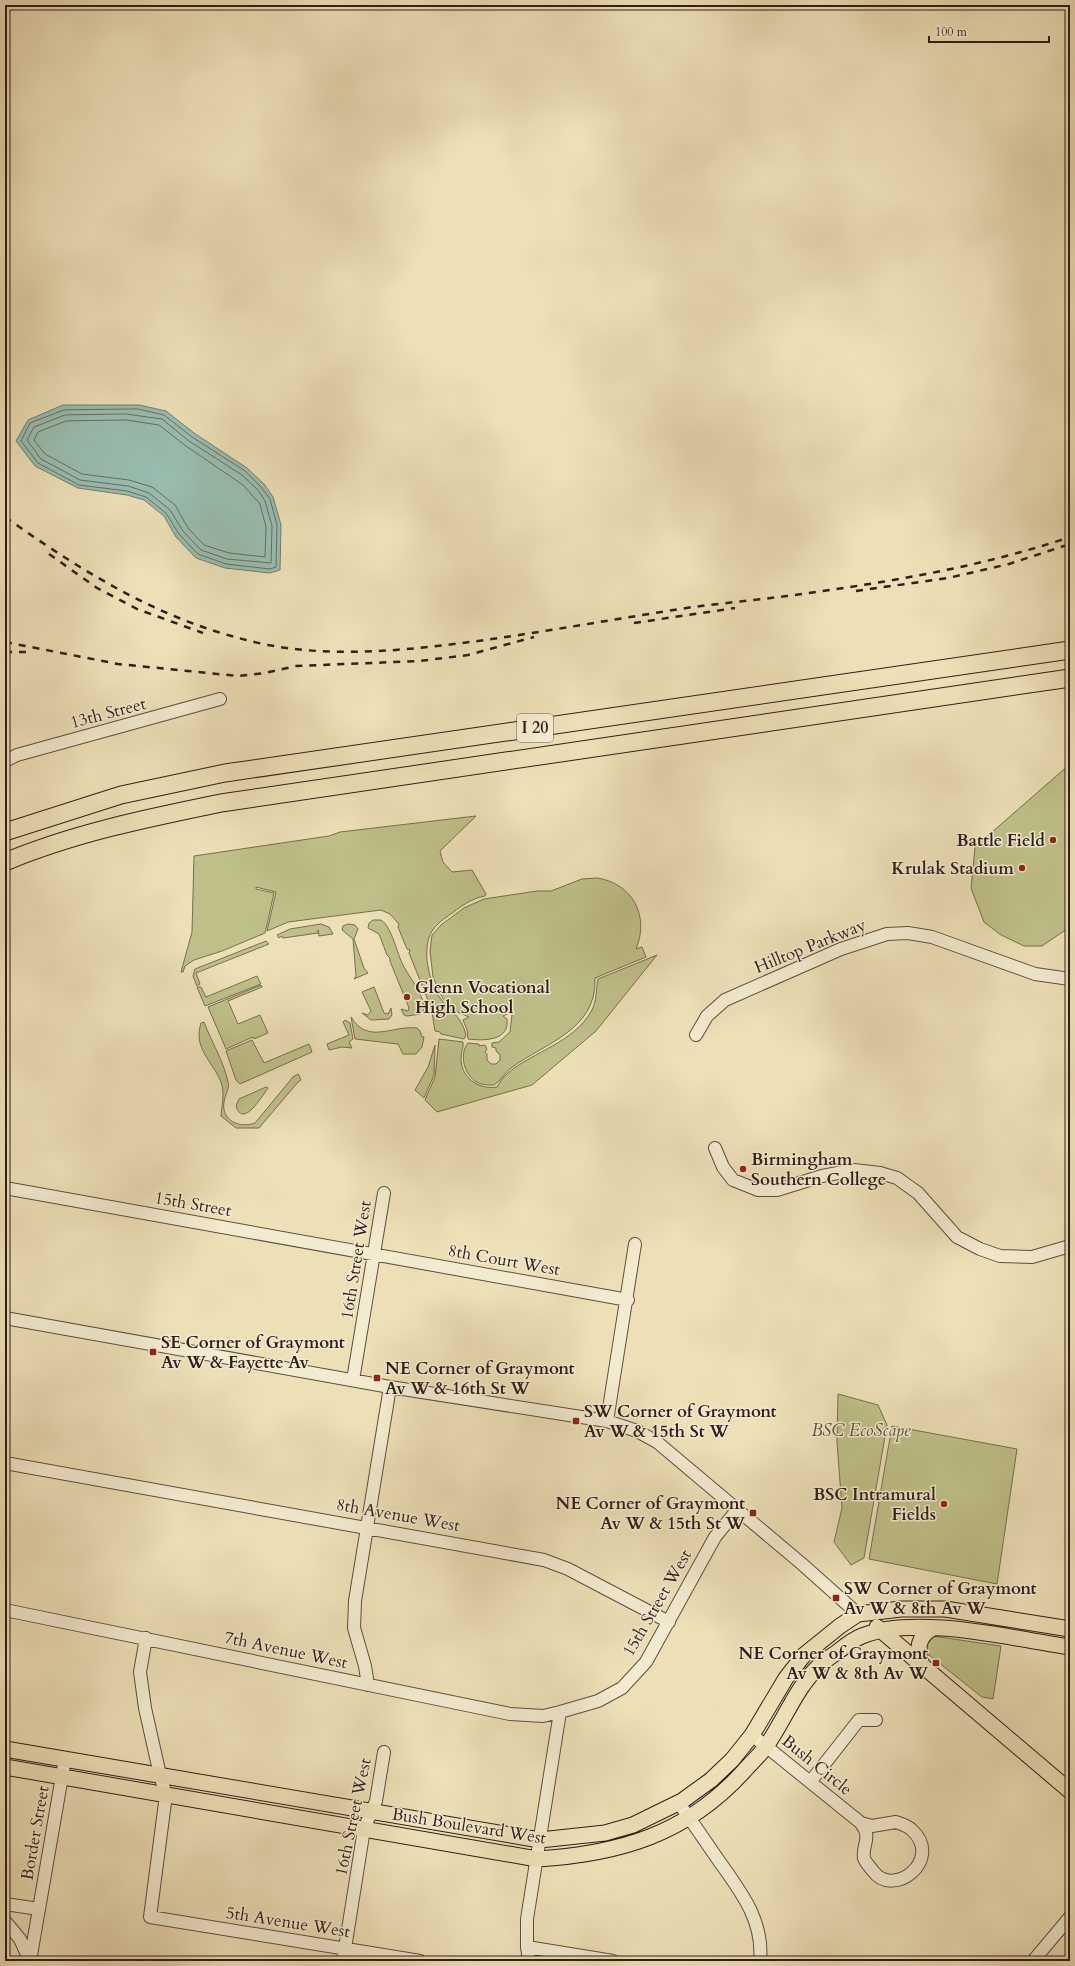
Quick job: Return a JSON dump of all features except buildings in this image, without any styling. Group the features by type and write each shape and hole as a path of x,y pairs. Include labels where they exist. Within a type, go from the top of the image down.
{"highway":[{"name":"I 20","path":"5,832 121,795 226,773 1070,650"},
{"name":"I 20","path":"5,862 30,852 132,821 221,803 1070,678"}],"main road":[{"path":"858,1614 901,1609 945,1609 1070,1629"},
{"path":"858,1614 922,1665 1070,1790"},
{"name":"Bush Boulevard West","path":"5,1749 540,1840 605,1833 632,1825 679,1803 711,1780 732,1760 752,1735 786,1678 804,1655 840,1626 858,1614"},
{"path":"881,1631 915,1627 951,1628 1070,1648"},
{"path":"922,1665 919,1654 921,1638 925,1633 933,1628"},
{"name":"Bush Boulevard West","path":"5,1767 537,1859 576,1856 616,1849 654,1836 690,1818 730,1787 767,1746 800,1689 818,1666 850,1642 862,1636 881,1631"}],"street":[{"name":"13th Street","path":"5,761 17,756 220,699"},
{"name":"Hilltop Parkway","path":"696,1035 707,1016 724,1000 841,949 887,934 908,933 932,937 1035,974 1070,979"},
{"path":"715,1148 723,1167 733,1180 758,1190 777,1190 822,1176 854,1170 880,1173 897,1178 918,1193 957,1237 980,1249 1000,1256 1032,1257 1070,1246"},
{"name":"15th Street","path":"5,1188 374,1254"},
{"name":"16th Street West","path":"353,1380 384,1193"},
{"path":"607,1421 628,1300 635,1244"},
{"name":"8th Court West","path":"374,1254 628,1300"},
{"path":"5,1318 390,1387 607,1421 636,1431 657,1442 738,1509 858,1614"},
{"path":"368,1685 365,1666 354,1628 354,1601 390,1387"},
{"name":"8th Avenue West","path":"5,1463 544,1560 568,1569 669,1622"},
{"name":"15th Street West","path":"560,1712 598,1701 622,1688 646,1662 715,1537 738,1509"},
{"name":"7th Avenue West","path":"5,1610 510,1714 543,1716 560,1712"},
{"path":"146,1638 140,1672 145,1708 166,1795"},
{"path":"529,1961 527,1947 528,1918 560,1712"},
{"path":"811,1781 859,1720 876,1720"},
{"name":"Bush Circle","path":"752,1735 811,1781 861,1823"},
{"name":"16th Street West","path":"343,1961 364,1829 376,1801 384,1752"},
{"name":"Border Street","path":"30,1961 65,1759"},
{"name":"5th Avenue West","path":"166,1795 150,1917 420,1961"},
{"path":"679,1803 748,1903 759,1930 761,1948 760,1961"},
{"path":"896,1822 912,1829 919,1838 922,1849 921,1860 916,1869 907,1876 896,1880 885,1878 874,1873 864,1858 866,1833 861,1823 872,1826 896,1822"},
{"path":"5,1904 39,1909"},
{"path":"1033,1961 1070,1918"},
{"path":"5,1921 20,1940 30,1961"},
{"path":"527,1947 613,1961"}],"green space":[{"name":"Krulak Stadium","path":"1070,764 1070,927 1042,946 1024,946 1001,935 984,922 971,888 975,847"},
{"path":"476,816 440,851 443,862 452,872 472,870 486,894 485,896 465,904 439,923 432,931 427,947 430,975 436,991 444,1003 458,1018 464,1028 466,1035 464,1039 441,1034 440,1032 435,1031 430,1000 428,1000 409,953 410,950 407,949 398,927 399,924 390,914 381,910 288,922 267,931 276,892 256,887 256,889 274,893 265,933 222,951 194,960 185,966 183,972 181,972 192,932 194,856 329,836 340,832"},
{"path":"597,878 609,881 620,887 635,903 639,913 641,925 640,937 636,949 642,947 646,957 595,978 593,996 588,1010 578,1023 566,1033 511,1068 494,1085 486,1085 475,1081 471,1078 464,1063 463,1058 465,1047 468,1043 479,1044 479,1046 485,1045 487,1049 485,1052 487,1054 487,1060 491,1064 496,1064 500,1060 500,1055 496,1051 496,1048 492,1047 492,1043 499,1042 510,1032 512,1015 511,1012 503,1016 507,1019 507,1026 500,1036 481,1040 468,1039 467,1030 463,1020 469,1017 455,1011 447,1004 442,997 433,977 430,951 432,935 441,925 464,908 484,899 537,891 551,891 582,879"},
{"path":"373,920 381,920 388,928 403,965 420,993 424,1005 424,1011 421,1014 404,1015 401,1009 408,1011 409,1008 390,958 387,955 379,934 368,928 369,923"},
{"path":"321,924 329,927 333,934 319,936 318,930 318,933 283,938 282,936 279,938 277,935 290,929"},
{"path":"348,924 355,925 358,929 354,939 364,968 368,973 354,979 356,976 353,939 342,930 343,926"},
{"path":"266,941 269,944 196,973 200,984 197,986 193,976 195,969"},
{"path":"657,955 596,1031 532,1085 437,1112 425,1100 435,1077 439,1039 463,1042 461,1064 467,1076 477,1084 497,1087 504,1077 518,1065 553,1046 575,1031 594,1006 598,979"},
{"path":"257,976 261,984 205,1006 197,987 201,987 206,997"},
{"path":"261,985 262,987 228,1001 238,1024 260,1015 268,1033 254,1039 253,1037 226,1049 208,1007"},
{"path":"374,987 384,1013 388,1014 391,1008 392,1015 389,1019 371,1020 362,1013 368,1015 371,1011 362,992"},
{"path":"351,1017 365,1030 373,1032 417,1028 422,1037 424,1037 422,1047 416,1054 403,1054 398,1044 355,1039"},
{"path":"345,1020 350,1023 353,1039 349,1042 352,1048 342,1047 329,1050 327,1044 349,1035 343,1022"},
{"path":"204,1022 226,1074 228,1087 224,1108 225,1114 232,1122 243,1125 255,1123 293,1077 298,1074 301,1080 259,1128 236,1128 221,1116 223,1090 221,1082 201,1047 199,1040 201,1023"},
{"path":"252,1040 264,1063 309,1044 312,1052 240,1084 236,1080 226,1051"},
{"path":"435,1045 434,1075 424,1098 415,1090 428,1067"},
{"path":"266,1087 268,1088 248,1113 243,1114 239,1112 236,1106 239,1099"},
{"name":"BSC EcoScape","path":"838,1394 878,1405 887,1425 864,1558 851,1565 834,1542 842,1508 837,1442"},
{"name":"BSC Intramural Fields","path":"892,1426 1017,1449 997,1584 869,1559"},
{"path":"933,1636 1001,1646 993,1699 982,1697 929,1655 926,1651 927,1641"}],"water":[{"path":"63,405 139,405 166,411 194,433 247,468 264,484 273,497 281,525 280,570 270,573 225,568 196,558 176,537 164,516 144,500 127,495 78,488 35,466 16,441 28,420"}],"railway":[{"path":"5,517 36,539 98,578 162,611 231,636 268,645 294,649 347,652 399,650 478,641 693,607 859,586 965,566 1035,548 1070,537"},
{"path":"856,591 948,578 1009,564 1070,544"},
{"path":"49,554 97,588 137,609 203,633"},
{"path":"634,623 735,608"},
{"path":"5,642 118,664 238,676 265,673 296,666 420,661 468,655 534,637"},
{"path":"5,652 32,652"}],"place":[{"name":"Battle Field","path":"1053,840"},
{"name":"Krulak Stadium","path":"1022,868"},
{"name":"Glenn Vocational High School","path":"407,997"},
{"name":"Birmingham Southern College","path":"743,1169"},
{"name":"SE Corner of Graymont Av W & Fayette Av","path":"153,1352"},
{"name":"NE Corner of Graymont Av W & 16th St W","path":"377,1378"},
{"name":"SW Corner of Graymont Av W & 15th St W","path":"576,1421"},
{"name":"BSC Intramural Fields","path":"944,1504"},
{"name":"NE Corner of Graymont Av W & 15th St W","path":"753,1513"},
{"name":"SW Corner of Graymont Av W & 8th Av W","path":"836,1598"},
{"name":"NE Corner of Graymont Av W & 8th Av W","path":"936,1663"}]}
